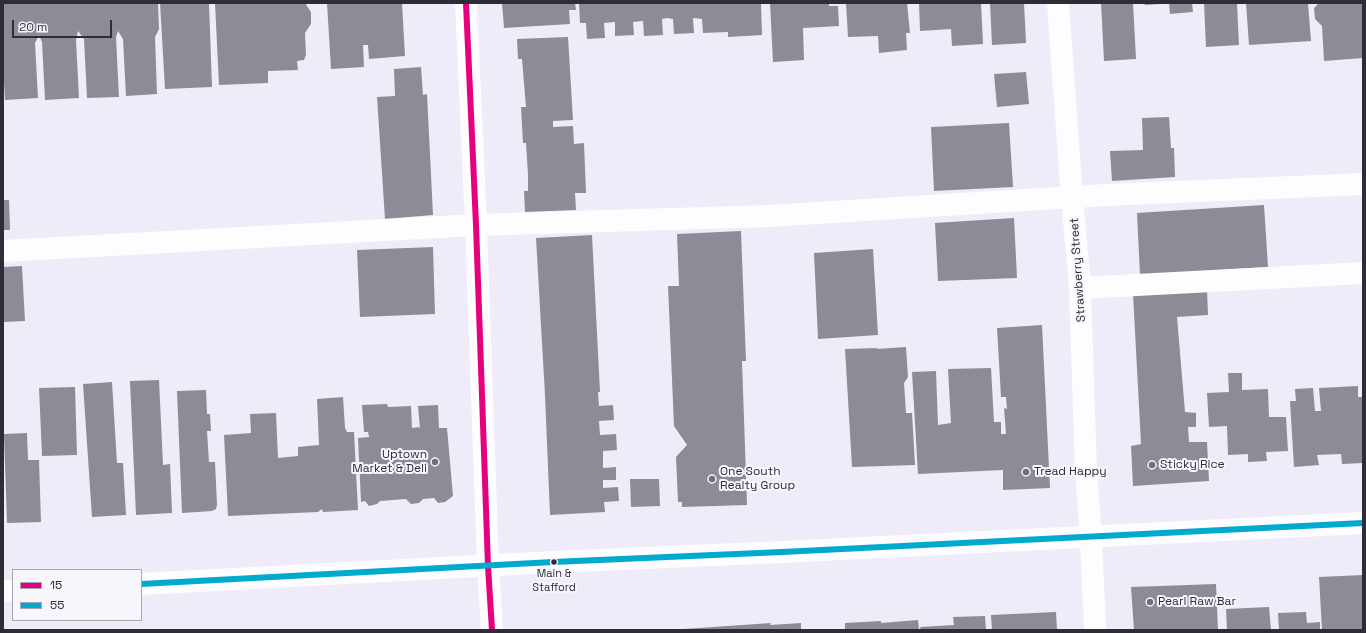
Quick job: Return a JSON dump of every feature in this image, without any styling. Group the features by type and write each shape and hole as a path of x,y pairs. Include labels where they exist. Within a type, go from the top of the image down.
{"street":[{"path":"466,3 476,225 488,566 492,630"},
{"name":"Strawberry Street","path":"1058,3 1080,288 1086,473 1091,537 1095,630"},
{"path":"3,251 476,225 769,216 1121,195 1363,184"},
{"path":"1080,288 1363,273"},
{"path":"142,584 1363,523"}],"building":[{"path":"3,3 158,3 159,29 155,37 157,94 126,96 123,39 118,31 116,37 119,97 87,98 84,39 78,31 76,40 79,98 45,100 42,42 39,35 35,43 38,98 5,100 3,62"},
{"path":"160,3 209,3 212,87 165,89"},
{"path":"215,3 305,3 311,12 311,24 305,33 306,55 304,60 297,61 298,70 268,71 268,83 219,85"},
{"path":"327,3 402,3 405,56 369,59 368,45 363,45 364,67 331,69"},
{"path":"502,3 575,3 576,10 569,10 570,24 504,28"},
{"path":"579,3 761,3 762,35 728,37 728,32 703,33 702,19 693,18 694,33 674,34 673,19 667,18 662,19 663,35 644,36 643,21 633,22 634,35 615,36 615,22 604,23 605,38 587,39 586,23 580,23"},
{"path":"770,3 829,3 829,6 838,6 839,26 803,28 804,60 773,62"},
{"path":"846,3 907,3 910,33 906,33 907,50 879,53 878,36 848,37"},
{"path":"919,3 981,3 983,44 952,46 951,29 920,31"},
{"path":"990,3 1024,3 1026,43 992,45"},
{"path":"1101,3 1133,3 1136,59 1104,61"},
{"path":"1144,3 1161,3 1161,4 1145,5"},
{"path":"1169,3 1192,3 1193,12 1170,14"},
{"path":"1204,3 1237,3 1239,45 1206,47"},
{"path":"1246,3 1308,3 1311,41 1249,45"},
{"path":"1319,3 1363,3 1363,58 1324,61 1322,26 1315,19 1314,8"},
{"path":"568,37 573,120 553,121 553,127 573,126 574,144 584,143 586,193 575,193 576,210 525,212 524,191 528,191 528,175 526,143 523,143 521,107 526,107 522,59 518,59 517,39"},
{"path":"421,67 423,95 427,94 433,215 385,219 377,97 395,96 394,69"},
{"path":"1026,72 1029,104 997,107 994,74"},
{"path":"1169,117 1171,148 1174,148 1175,177 1112,181 1110,151 1143,150 1142,118"},
{"path":"1009,123 1013,187 934,191 931,127"},
{"path":"3,200 9,200 10,230 3,230"},
{"path":"1264,205 1268,267 1140,275 1137,213"},
{"path":"1014,218 1017,278 938,281 935,223"},
{"path":"741,231 746,361 742,361 747,505 682,507 682,502 678,502 676,457 687,445 674,426 668,286 679,286 677,234"},
{"path":"592,235 600,392 598,392 599,406 613,405 614,420 599,421 600,435 616,434 617,450 603,451 603,468 616,467 616,480 603,480 603,488 618,487 619,501 604,502 605,512 550,515 536,238"},
{"path":"433,247 435,314 360,317 357,250"},
{"path":"873,249 878,335 818,339 814,253"},
{"path":"22,266 25,321 3,322 3,267"},
{"path":"1207,289 1208,315 1177,317 1185,412 1196,413 1196,427 1188,427 1189,442 1207,442 1209,481 1133,486 1131,446 1141,444 1133,294"},
{"path":"1042,325 1050,488 1003,490 1003,470 918,474 912,372 936,371 938,425 951,423 948,369 991,368 994,422 1001,422 1001,434 1006,434 1004,408 1007,409 1006,397 1001,397 997,328"},
{"path":"906,347 908,377 904,383 906,413 912,413 915,465 852,467 845,349"},
{"path":"1228,373 1242,373 1242,390 1268,389 1269,417 1286,417 1288,451 1266,452 1267,461 1248,462 1248,454 1228,455 1227,426 1209,427 1207,393 1229,392"},
{"path":"159,380 163,465 170,464 172,513 136,515 130,381"},
{"path":"112,382 117,463 123,463 126,515 92,517 83,384"},
{"path":"1358,386 1358,397 1362,397 1363,463 1342,464 1341,454 1317,455 1319,465 1294,467 1290,401 1296,401 1295,389 1313,388 1315,411 1321,411 1319,388"},
{"path":"75,387 77,455 42,456 39,388"},
{"path":"206,390 207,414 210,414 211,431 207,431 209,462 215,462 217,505 216,509 212,511 182,513 177,391"},
{"path":"343,397 345,428 347,432 354,432 358,510 323,512 322,509 318,512 228,516 224,435 251,433 250,414 276,413 278,458 298,456 298,447 319,445 317,399"},
{"path":"387,404 388,407 411,406 412,428 419,427 420,429 418,406 438,405 439,428 447,428 453,496 445,502 438,503 434,498 423,499 419,503 411,504 406,499 380,501 377,504 369,506 365,501 361,502 358,438 369,437 368,432 364,432 362,405"},
{"path":"27,433 28,460 39,460 41,522 7,523 4,434"},
{"path":"630,479 659,479 660,506 631,507"},
{"path":"1363,575 1363,630 1322,630 1319,577"},
{"path":"1216,584 1218,630 1134,630 1131,587"},
{"path":"1269,607 1271,630 1227,630 1226,609"},
{"path":"1056,612 1057,630 992,630 991,615"},
{"path":"1306,612 1307,623 1320,622 1320,630 1279,630 1278,613"},
{"path":"985,616 986,630 921,630 920,627 954,625 953,617"},
{"path":"918,620 919,630 845,630 845,623 881,621 881,623"},
{"path":"771,623 770,625 801,623 801,630 684,630 684,629"}],"transit line":[{"name":"15","path":"466,3 476,225 488,566 492,630"},
{"name":"55","path":"142,584 553,562 1363,523"}],"place":[{"name":"Uptown Market & Deli","path":"435,462"},
{"name":"Sticky Rice","path":"1152,465"},
{"name":"Tread Happy","path":"1026,472"},
{"name":"One South Realty Group","path":"712,479"},
{"name":"Main & Stafford","path":"554,562"},
{"name":"Pearl Raw Bar","path":"1150,602"}]}
